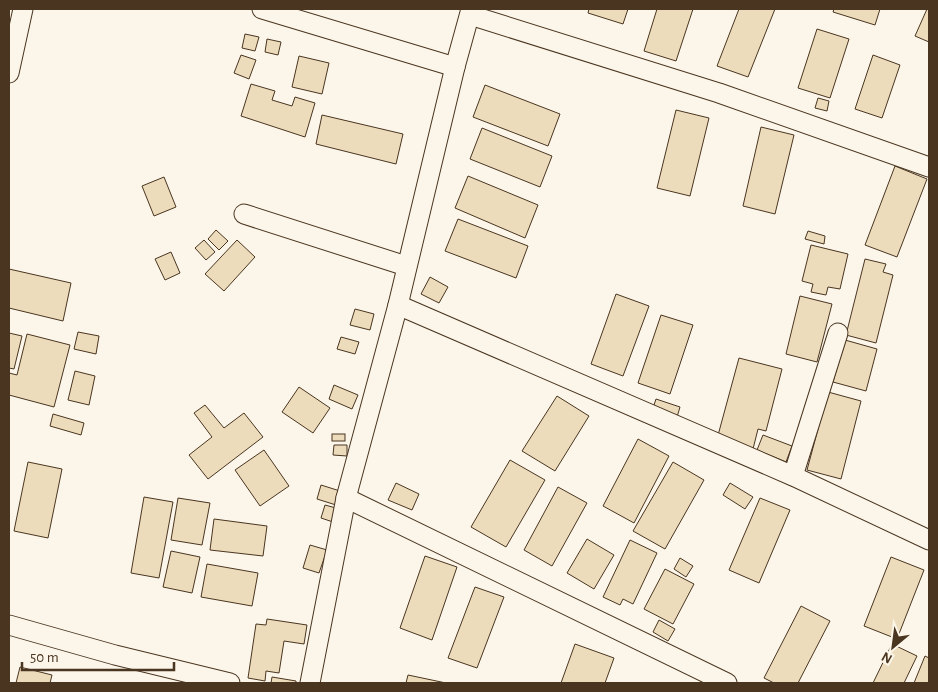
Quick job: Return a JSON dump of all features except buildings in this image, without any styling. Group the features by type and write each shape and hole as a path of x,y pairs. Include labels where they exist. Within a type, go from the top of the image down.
{"street":[{"path":"9,74 24,9"},
{"path":"262,9 455,67"},
{"path":"310,683 346,498 398,305 406,266 470,12 719,93 929,167"},
{"path":"244,214 406,266"},
{"path":"398,305 793,476 929,540"},
{"path":"793,476 838,333"},
{"path":"346,498 727,683"},
{"path":"9,625 115,655 230,683"}]}
